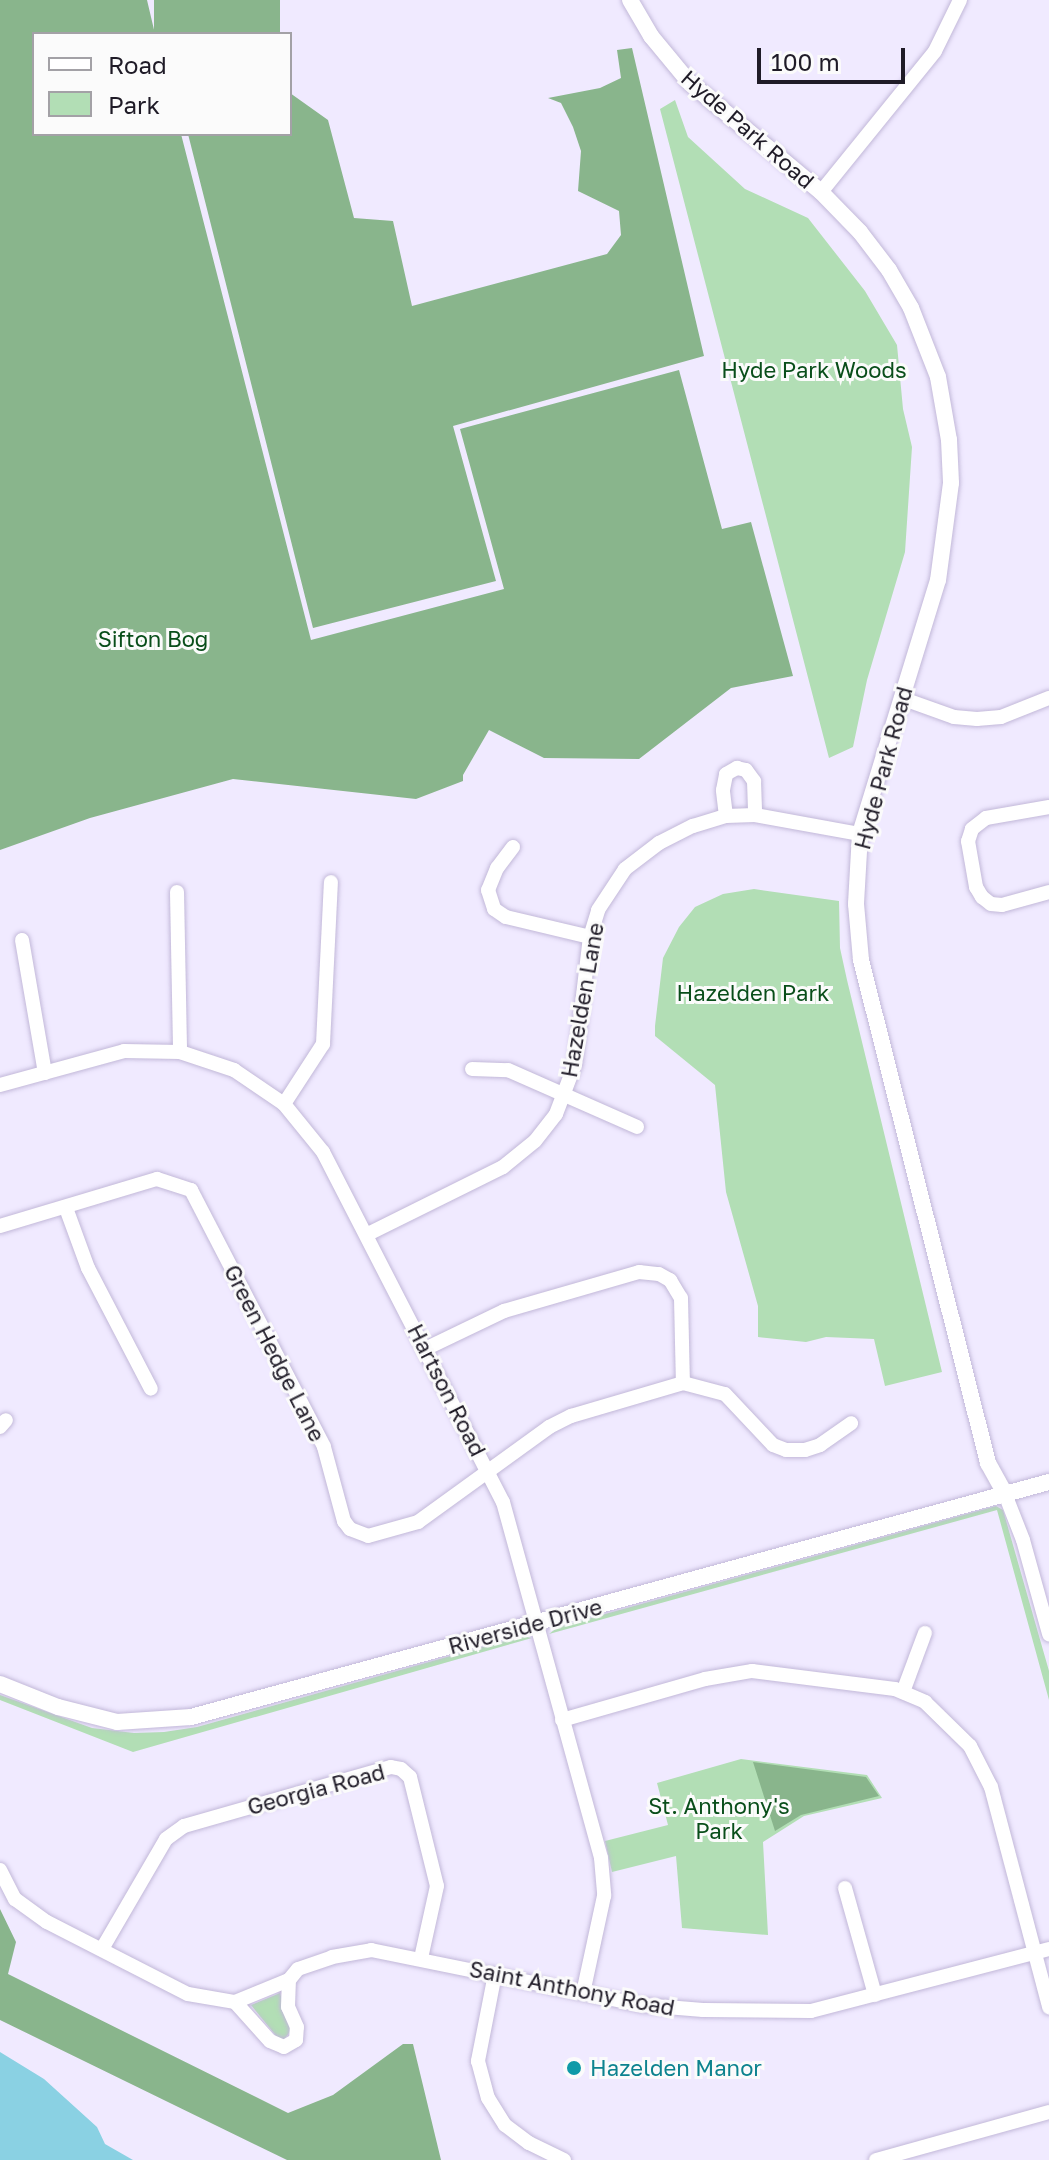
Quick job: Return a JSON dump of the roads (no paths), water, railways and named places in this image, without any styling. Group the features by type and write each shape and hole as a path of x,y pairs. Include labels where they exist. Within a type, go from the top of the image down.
{"main road":[{"name":"Hyde Park Road","path":"630,0 651,36 689,82 821,192 868,242 901,289 929,348 945,406 951,483 938,580 860,834 856,904 861,960 988,1463 1005,1494"},
{"name":"Riverside Drive","path":"0,1684 58,1707 117,1722 191,1717 1049,1482"}],"street":[{"path":"821,192 935,51 960,0"},
{"path":"901,698 954,717 977,719 1001,717 1049,698"},
{"path":"726,816 723,790 726,774 737,768 746,770 754,781 755,815"},
{"path":"1049,807 986,818 972,829 968,841 976,887 991,904 1002,905 1049,892"},
{"name":"Hazelden Lane","path":"368,1234 503,1167 535,1141 556,1114 575,1064 590,937 598,910 625,869 659,843 693,826 726,816 755,815 860,834"},
{"path":"513,847 497,868 488,890 494,909 506,917 590,937"},
{"path":"284,1104 323,1044 331,882"},
{"path":"177,892 180,1052"},
{"path":"22,940 45,1073"},
{"name":"Hartson Road","path":"0,1085 124,1051 180,1052 234,1070 284,1104 323,1152 368,1234 503,1502 601,1858 604,1896 583,1993"},
{"path":"472,1069 508,1070 637,1127"},
{"name":"Green Hedge Lane","path":"0,1226 157,1179 191,1190 324,1447 344,1521 350,1529 368,1536 418,1522 488,1469 549,1427 571,1416 683,1383"},
{"path":"66,1208 88,1268 151,1389"},
{"path":"425,1349 504,1311 639,1272 659,1274 670,1280 681,1298 683,1383 725,1394 773,1445 786,1450 805,1450 820,1445 851,1423"},
{"name":"Hyde Park Road","path":"1005,1494 1023,1540 1049,1634"},
{"path":"903,1692 925,1633"},
{"path":"562,1720 705,1679 752,1671 857,1682 903,1692 925,1702 970,1746 991,1787 1042,1950 1049,2007"},
{"name":"Georgia Road","path":"102,1949 166,1839 184,1826 391,1767 401,1769 410,1777 437,1886 421,1958"},
{"path":"0,1870 15,1899 47,1922 188,1994 235,2002 270,2041 284,2047 296,2040 297,2027 288,2007 289,1980"},
{"path":"845,1888 875,1995"},
{"name":"Saint Anthony Road","path":"235,2002 289,1980 298,1969 371,1950 642,2005 811,2011 1042,1950"},
{"path":"495,1974 478,2061 488,2098 505,2125 529,2143 564,2160"},
{"path":"876,2160 1049,2112"}],"water":[{"path":"0,2052 44,2079 97,2127 105,2144 133,2160 0,2160"}],"place":[{"name":"Hazelden Manor","path":"574,2068"}],"park label":[{"name":"Hyde Park Woods","path":"814,370"},
{"name":"Sifton Bog","path":"153,639"},
{"name":"Hazelden Park","path":"753,993"},
{"name":"St. Anthony's Park","path":"719,1818"}]}
